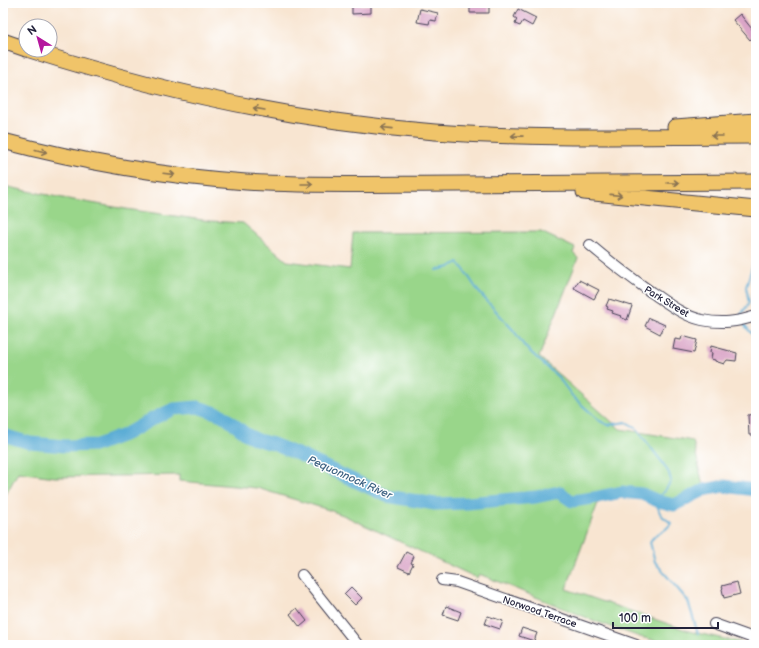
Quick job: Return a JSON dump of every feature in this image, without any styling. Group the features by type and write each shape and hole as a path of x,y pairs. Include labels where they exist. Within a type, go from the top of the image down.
{"highway":[{"path":"3,41 18,46"},
{"path":"56,58 152,86 210,99 279,113 408,130 539,137 756,136"},
{"path":"539,137 756,121"},
{"path":"3,141 113,166 208,179 298,184 756,182"},
{"path":"452,184 605,194 756,209"}],"street":[{"name":"Park Street","path":"590,245 612,264 670,305 701,320 725,322 742,320 756,316"},
{"path":"302,575 358,645"},
{"name":"Norwood Terrace","path":"442,580 457,582 636,645"},
{"path":"714,624 756,639"}],"green space":[{"path":"3,186 126,209 210,221 243,223 287,261 350,269 353,233 541,232 575,248 573,253 578,258 539,357 620,429 693,441 704,490 674,505 658,501 614,495 598,503 566,589 692,632 753,645 675,645 640,637 595,621 479,574 477,578 343,515 257,488 179,481 179,475 55,477 18,472 3,500"}],"building":[{"path":"470,4 488,4 489,13 470,13"},
{"path":"352,5 371,5 371,13 352,14"},
{"path":"420,9 438,13 436,21 430,20 429,24 417,22"},
{"path":"518,9 536,18 532,26 523,21 520,26 515,24 517,19 514,17"},
{"path":"740,14 756,34 750,40 733,20"},
{"path":"579,280 599,290 594,299 574,288"},
{"path":"609,299 632,306 627,320 607,309 608,307 606,306"},
{"path":"649,318 665,325 660,334 645,326"},
{"path":"682,336 697,340 694,353 673,349 675,339 681,340"},
{"path":"711,346 737,353 736,361 727,360 724,364 711,359"},
{"path":"755,414 756,435 749,435 748,415"},
{"path":"406,552 414,556 411,563 413,564 409,572 398,567"},
{"path":"737,582 740,594 724,598 722,586"},
{"path":"351,587 362,598 355,605 344,594"},
{"path":"446,606 461,612 458,620 443,615"},
{"path":"297,608 307,621 300,627 290,614"},
{"path":"488,616 503,621 500,629 485,624"},
{"path":"522,628 537,633 534,641 519,636"}],"waterway":[{"path":"740,316 749,303 746,287 756,254"},
{"path":"437,270 450,267 458,262 478,291 514,331 525,347 558,377 573,397 600,421 608,425 626,422 635,427 669,473 671,481 664,492 654,500"},
{"path":"743,323 756,339"},
{"name":"Pequonnock River","path":"3,435 30,443 65,446 97,445 126,434 154,418 174,409 198,407 222,415 246,434 258,440 273,444 302,456 387,496 435,504 467,503 536,497 559,492 572,501 622,492 642,494 658,501 674,505 704,490 724,486 756,490"},
{"path":"658,501 659,512 671,523 669,527 652,538 650,542 655,562 688,601 698,634"}]}
